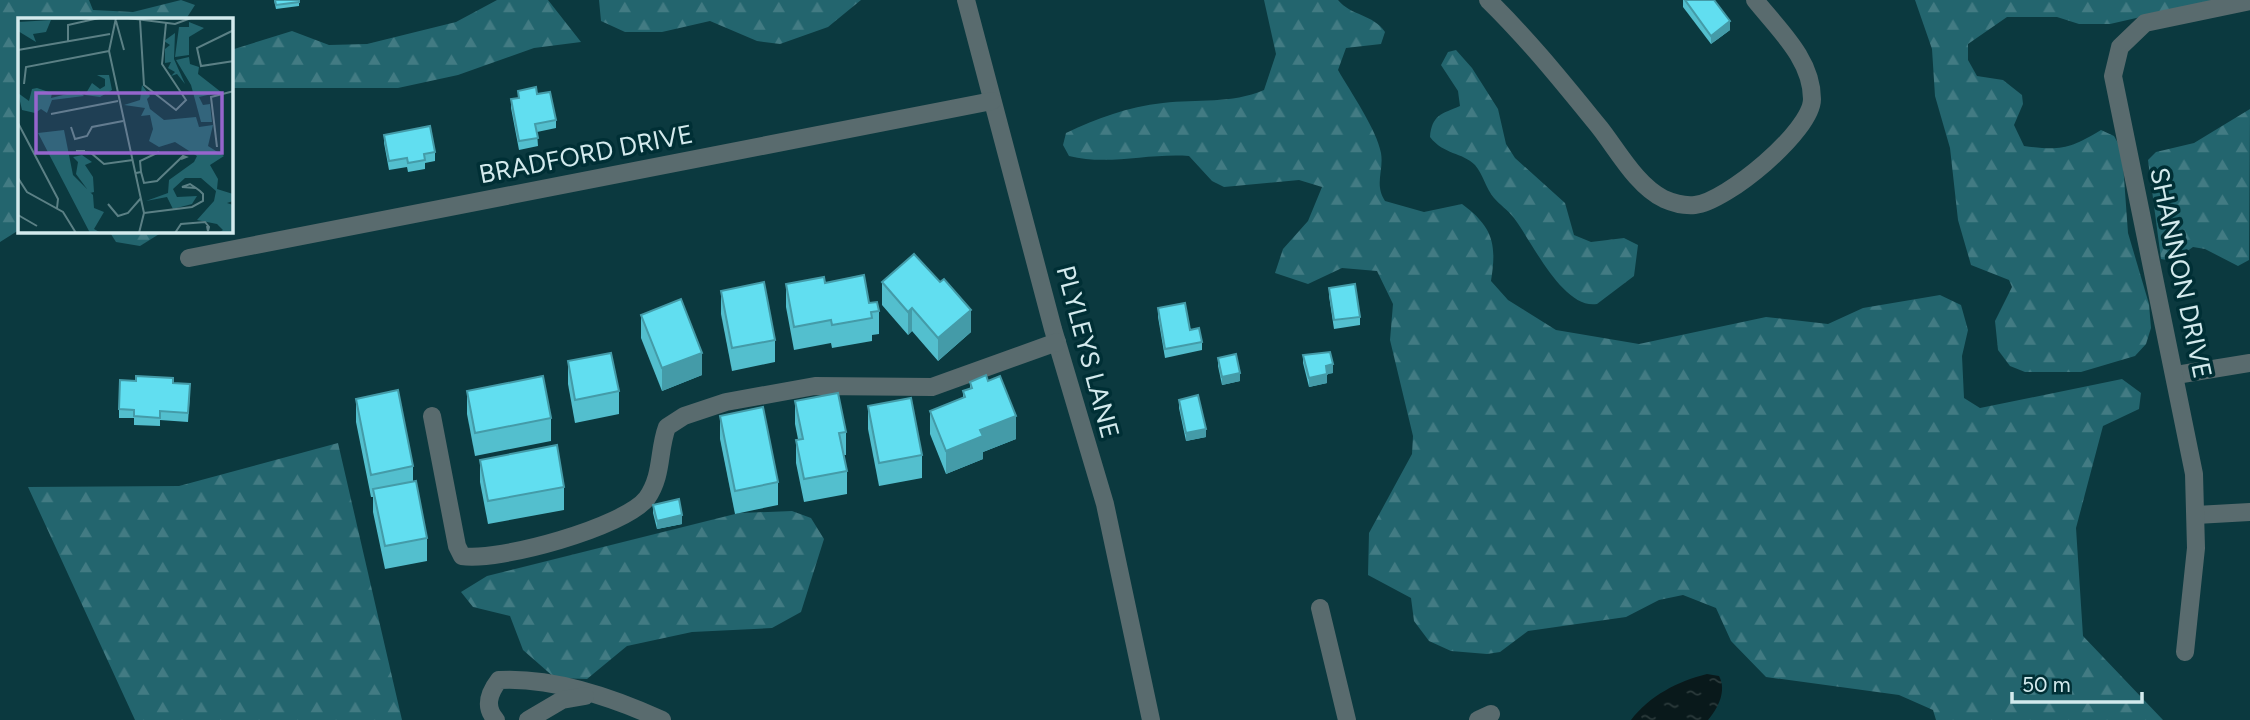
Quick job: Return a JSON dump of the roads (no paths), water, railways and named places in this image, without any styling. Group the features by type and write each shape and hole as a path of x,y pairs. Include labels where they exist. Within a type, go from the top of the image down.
{"street":[{"name":"PLYLEYS LANE","path":"965,0 1057,342 1105,504 1151,720"},
{"path":"1489,0 1539,53 1649,189 1679,204 1695,205 1731,190 1806,120 1812,102 1809,73 1802,60 1755,0"},
{"name":"SHANNON DRIVE","path":"2185,652 2196,548 2194,474 2176,374 2113,76 2120,47 2145,23 2250,1"},
{"name":"BRADFORD DRIVE","path":"189,258 992,101"},
{"path":"432,416 457,546 462,556 479,559 542,546 623,516 645,500 657,481 667,427 684,415 726,402 815,386 932,387 1057,342"},
{"path":"2176,374 2250,363"},
{"path":"2196,515 2250,512"},
{"path":"1320,608 1347,720"},
{"path":"496,720 491,714 488,702 491,690 499,680 518,679 632,706 662,720"},
{"path":"528,720 562,700 592,696"}],"water":[{"path":"1707,674 1719,676 1722,688 1718,705 1708,720 1631,720 1646,704 1665,691"}]}
